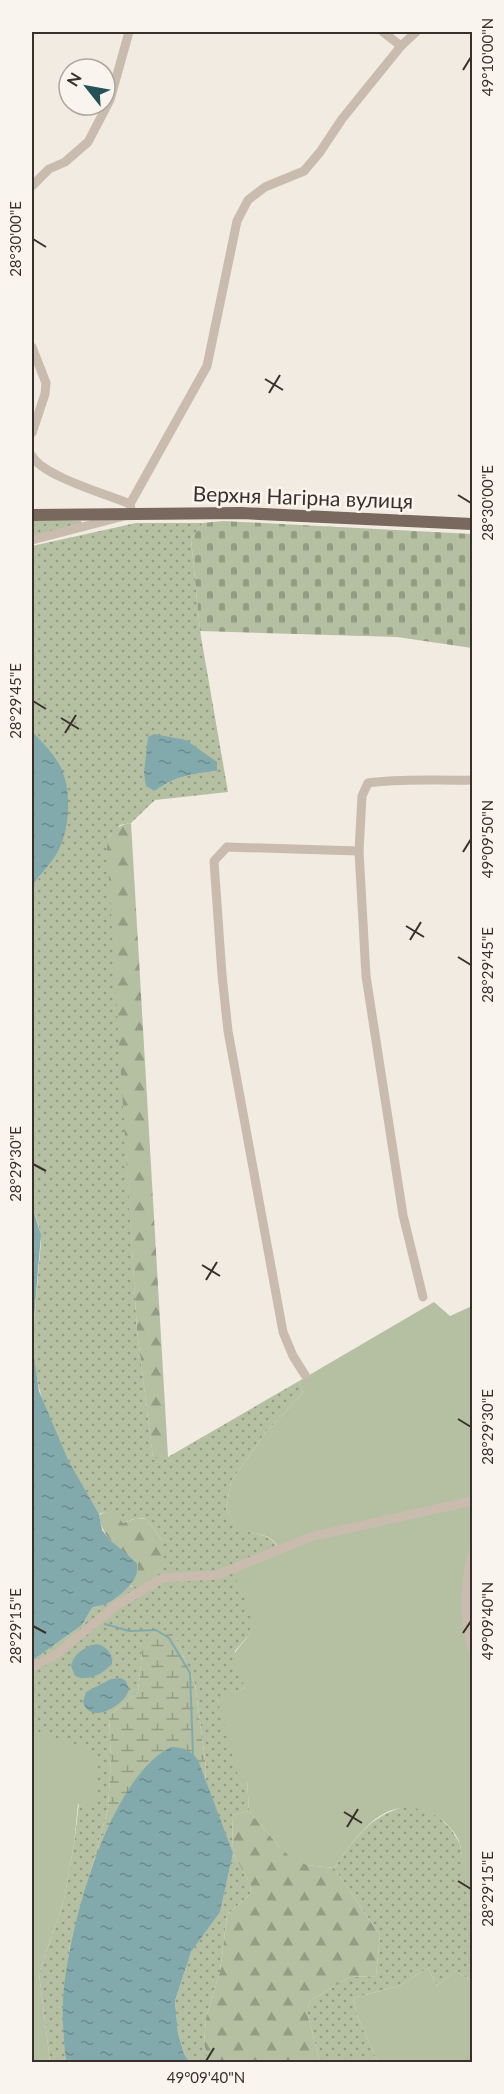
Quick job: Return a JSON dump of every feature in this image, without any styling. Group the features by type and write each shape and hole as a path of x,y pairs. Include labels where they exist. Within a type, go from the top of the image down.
{"main road":[{"name":"Верхня Нагірна вулиця","path":"32,515 131,509 472,524"}],"street":[{"path":"32,186 49,170 65,162 88,142 110,100 129,32"},
{"path":"383,32 401,46"},
{"path":"32,540 131,509 207,366 237,221 248,200 265,187 304,171 401,46 416,32"},
{"path":"32,347 46,383 45,394 32,434"},
{"path":"32,456 35,462 48,471 131,509"},
{"path":"423,1298 403,1215 366,976 359,851 362,796 369,783 396,779 472,780"},
{"path":"305,1376 283,1332 232,1055 223,986 214,861 226,847 359,851"},
{"path":"32,1667 54,1656 117,1605 163,1578 217,1575 310,1537 472,1501"},
{"path":"472,1554 467,1601 472,1647"}],"green space":[{"path":"32,521 81,521 82,524 32,537"},
{"path":"223,521 472,534 472,648 397,637 200,631 191,539 203,523"},
{"path":"136,523 203,523 191,539 200,631 228,792 155,800 131,823 120,825 110,835 108,842 137,1330 153,1457 168,1457 299,1381 303,1393 265,1433 231,1482 226,1509 237,1525 271,1540 278,1550 251,1615 249,1635 235,1651 245,1688 217,1699 247,1780 249,1811 232,1815 233,1853 205,1782 206,1767 195,1684 176,1638 142,1651 138,1692 109,1716 111,1758 108,1809 70,1945 63,2001 66,2062 50,2062 39,1973 64,1900 79,1803 95,1804 95,1753 32,1731 32,1661 82,1625 92,1608 105,1604 129,1585 132,1587 162,1540 146,1519 137,1518 123,1523 110,1513 99,1514 75,1474 55,1432 39,1389 34,1366 32,1343 41,1242 32,1206 32,887 52,861 63,837 67,813 67,789 61,767 32,731 32,546","holes":["148,737 217,771 177,779 155,791"]},
{"path":"131,823 168,1457 153,1458 137,1330 107,849 113,831"},
{"path":"434,1302 450,1316 472,1306 472,1554 467,1586 472,1647 472,1927 460,1844 449,1826 432,1814 415,1808 400,1808 387,1812 363,1830 334,1868 307,1865 291,1858 249,1811 247,1780 239,1780 217,1698 245,1688 233,1659 237,1649 248,1636 251,1621 231,1569 278,1549 271,1539 242,1529 234,1522 226,1509 231,1482 265,1433 303,1393 299,1381"},
{"path":"105,1512 114,1514 123,1523 137,1518 146,1519 162,1540 160,1569 138,1587 129,1585 135,1578 137,1563 118,1548 104,1531 99,1515"},
{"path":"156,1630 167,1632 176,1638 195,1684 206,1767 205,1782 233,1853 220,1912 191,1952 187,1965 66,2062 63,2001 70,1945 108,1809 111,1758 109,1716 138,1692 142,1651"},
{"path":"32,1731 95,1752 96,1804 78,1804 74,1844 64,1900 39,1973 50,2062 32,2062"},
{"path":"404,1807 419,1807 438,1816 451,1829 460,1844 472,1927 472,1981 455,1971 437,1986 428,1968 399,1986 353,1998 358,2018 378,2062 320,2062 308,2016 311,2000 350,1977 376,1976 380,1935 334,1868 363,1830 381,1816"},
{"path":"249,1811 279,1846 307,1865 334,1868 380,1935 376,1976 350,1977 311,2000 308,2016 320,2062 209,2062 204,2044 206,2018 220,1972 227,1915 250,1894 251,1886 233,1853 232,1815"},
{"path":"233,1853 251,1886 250,1894 227,1915 220,1972 206,2018 204,2044 209,2062 190,2062 184,2054 178,2033 175,2001 191,1952 220,1912"},
{"path":"428,1968 437,1986 455,1971 472,1981 472,2062 378,2062 358,2018 353,1998 399,1986"}],"water":[{"path":"32,731 61,767 67,787 68,811 65,834 61,844 54,858 32,887"},
{"path":"154,734 186,740 217,762 217,771 177,779 155,791 146,786 144,773 148,737"},
{"path":"32,1206 41,1235 32,1343"},
{"path":"32,1343 39,1391 68,1460 99,1514 102,1530 137,1563 138,1569 133,1581 123,1592 106,1604 92,1608 82,1625 32,1661"},
{"path":"97,1644 108,1651 112,1664 95,1676 80,1678 75,1676 71,1666 74,1658 84,1649"},
{"path":"121,1678 126,1681 129,1689 127,1695 116,1706 101,1713 87,1709 83,1702 86,1692 111,1679"},
{"path":"171,1747 186,1750 198,1760 233,1853 220,1912 191,1952 175,2001 178,2033 184,2054 190,2062 66,2062 63,2003 66,1974 72,1939 94,1862 109,1824 128,1791 148,1764"}],"waterway":[{"path":"105,1624 129,1631 156,1630 169,1638 190,1673 193,1754"}]}
